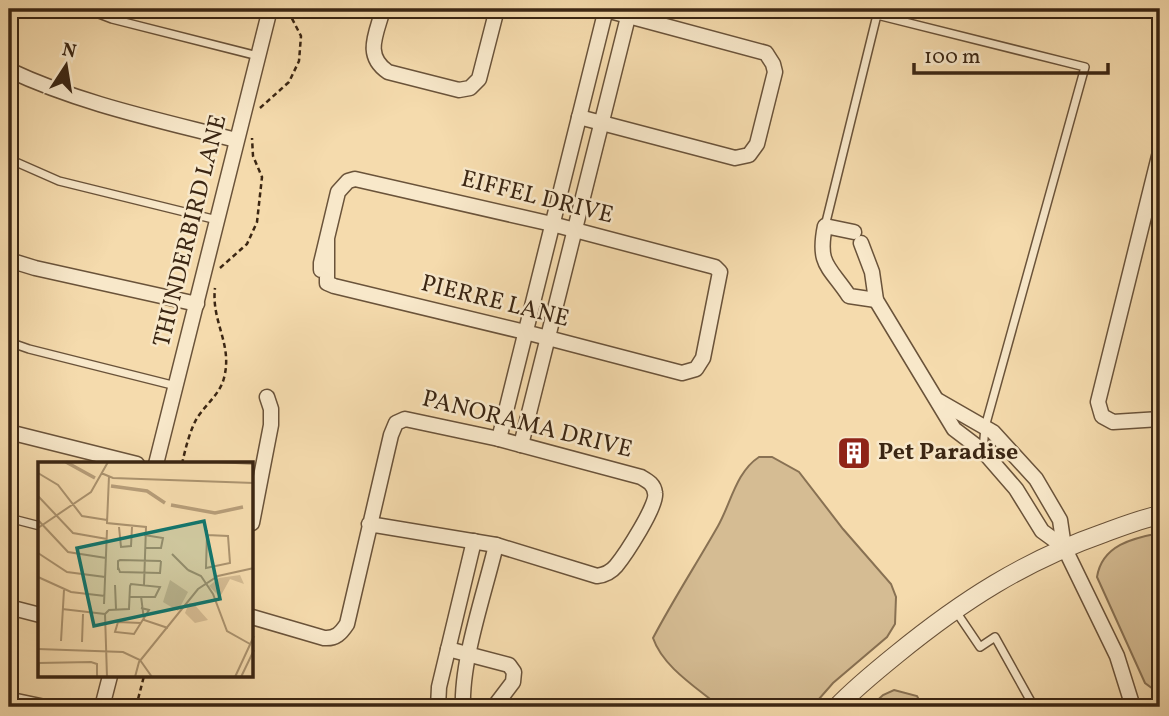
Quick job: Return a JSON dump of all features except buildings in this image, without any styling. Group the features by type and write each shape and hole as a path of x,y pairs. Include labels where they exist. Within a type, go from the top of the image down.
{"street":[{"name":"THUNDERBIRD LANE","path":"157,462 270,9"},
{"path":"383,9 373,47 373,57 378,65 388,72 459,90 470,88 479,79 497,9"},
{"path":"499,439 562,183 606,9 629,12 760,50 766,53 773,64 775,72 757,144 749,155 735,158 579,117"},
{"path":"521,444 629,12"},
{"path":"591,68 614,74"},
{"path":"9,70 46,88 96,104 236,140"},
{"path":"1160,152 1098,402 1102,416 1113,422 1160,419"},
{"name":"EIFFEL DRIVE","path":"327,238 338,192 348,181 362,179 575,229 715,267 720,272 703,358 696,369"},
{"path":"562,183 585,189"},
{"path":"876,300 849,296 827,269 821,245 825,226 857,238 872,272 876,300 954,429 983,451 1012,485 1042,531 1064,547"},
{"name":"PIERRE LANE","path":"327,238 327,283 334,286 682,373 696,369"},
{"path":"9,260 197,304"},
{"path":"254,513 271,425 271,410 267,397"},
{"path":"939,401 985,426 1036,479 1060,520 1064,547 1116,656 1133,707"},
{"name":"PANORAMA DRIVE","path":"369,524 396,423 413,419 521,444 647,480 655,492 653,506 616,566 606,575 597,576 496,545"},
{"path":"9,432 129,462"},
{"path":"1012,485 1028,471"},
{"path":"837,707 851,692 987,586 1064,547 1160,515"},
{"path":"254,618 324,638 341,634 347,624 369,524 474,541 496,545 469,653 462,689 463,705 438,706 448,649 474,541"},
{"path":"464,588 485,592"},
{"path":"9,607 38,614"},
{"path":"448,649 509,665 514,672 513,682 494,707"},
{"path":"102,707 109,678"}],"lane":[{"path":"86,9 112,19 258,56"},
{"path":"825,226 877,15 1085,67 985,426 983,451"},
{"path":"9,159 59,181 217,220"},
{"path":"9,342 176,386"},
{"path":"9,518 38,525"},
{"path":"955,609 980,647 995,637 1034,707"},
{"path":"9,696 61,707"}],"path":[{"path":"258,111 266,100 289,82 299,61 301,36 287,9"},
{"path":"220,269 247,244 257,222 262,177 252,149 252,134"},
{"path":"183,462 196,419 224,380 226,349 225,339 216,320 216,280"},
{"path":"136,707 143,678"}],"shaded area":[{"path":"759,457 772,457 799,472 843,529 891,584 896,597 895,624 887,637 833,683 812,707 720,707 672,667 653,638 718,526 739,479"},
{"path":"1160,533 1160,694 1145,683 1097,577 1105,557 1112,550 1139,537"},
{"path":"894,690 917,696 923,707 870,707 883,695"}],"place":[{"name":"Pet Paradise","path":"854,453"}]}
